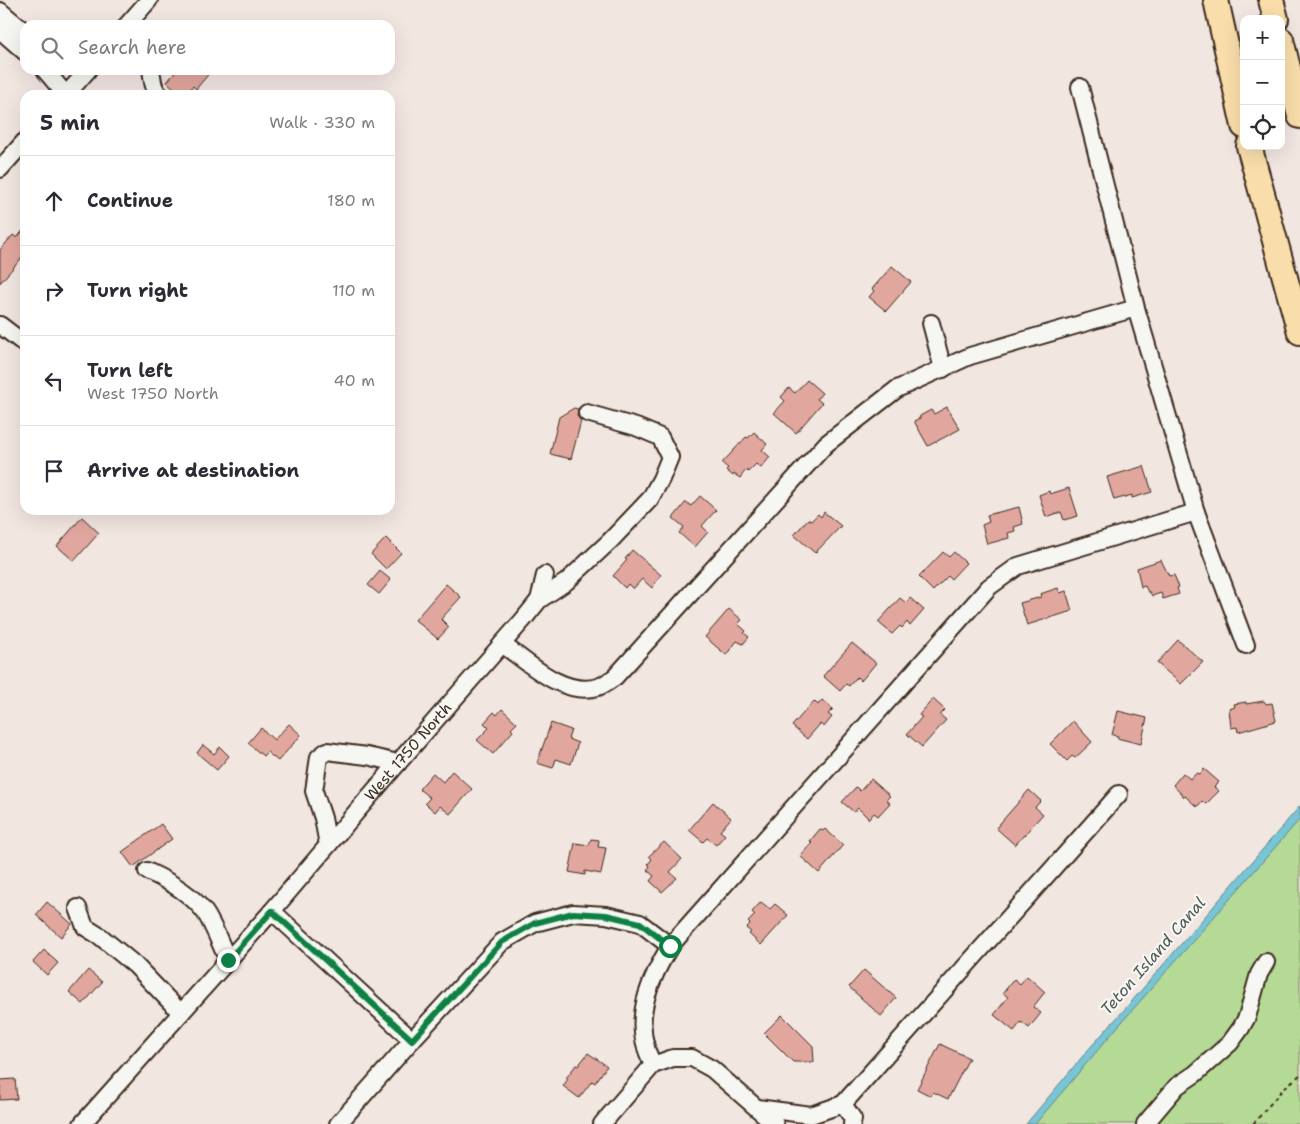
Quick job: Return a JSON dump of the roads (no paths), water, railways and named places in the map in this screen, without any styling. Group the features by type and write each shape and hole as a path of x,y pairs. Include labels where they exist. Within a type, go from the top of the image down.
{"highway":[{"path":"1216,0 1240,108"},
{"path":"1271,0 1275,15"},
{"path":"1285,56 1300,116"},
{"path":"1250,150 1300,332"}],"street":[{"path":"131,20 149,0"},
{"path":"0,11 20,28"},
{"path":"0,30 20,48"},
{"path":"49,75 62,90"},
{"path":"69,90 78,75"},
{"path":"152,75 155,90"},
{"path":"1080,87 1136,308 1196,512 1246,645"},
{"path":"0,169 20,147"},
{"path":"502,644 555,682 577,689 599,687 615,677 826,444 897,389 970,356 1136,308"},
{"path":"931,323 943,369"},
{"path":"0,325 20,340"},
{"name":"West 1750 North","path":"82,1124 272,911 539,600 566,582 610,541 650,499 670,457 660,437 587,413"},
{"path":"653,1065 646,1046 642,1022 647,992 657,968 670,946 989,587 1018,566 1196,512"},
{"path":"539,600 544,575"},
{"path":"328,845 323,818 314,791 319,756 327,751 367,756 398,763"},
{"path":"757,1108 811,1115 843,1104 1119,794"},
{"path":"147,871 180,889 204,911 228,960"},
{"path":"78,908 85,927 101,937 135,965 181,1013"},
{"path":"272,911 412,1040"},
{"path":"338,1124 502,942 535,923 573,913 606,915 640,923 670,946"},
{"path":"1145,1124 1178,1086 1195,1074 1230,1043 1247,1016 1260,974 1266,962"},
{"path":"602,1124 653,1065 673,1058 692,1058 712,1069 775,1124"},
{"path":"843,1104 853,1119 852,1124"}],"water":[{"path":"1300,806 1300,819 1035,1124 1026,1124 1087,1051"}],"water label":[{"name":"Teton Island Canal","path":"1153,956"}]}
